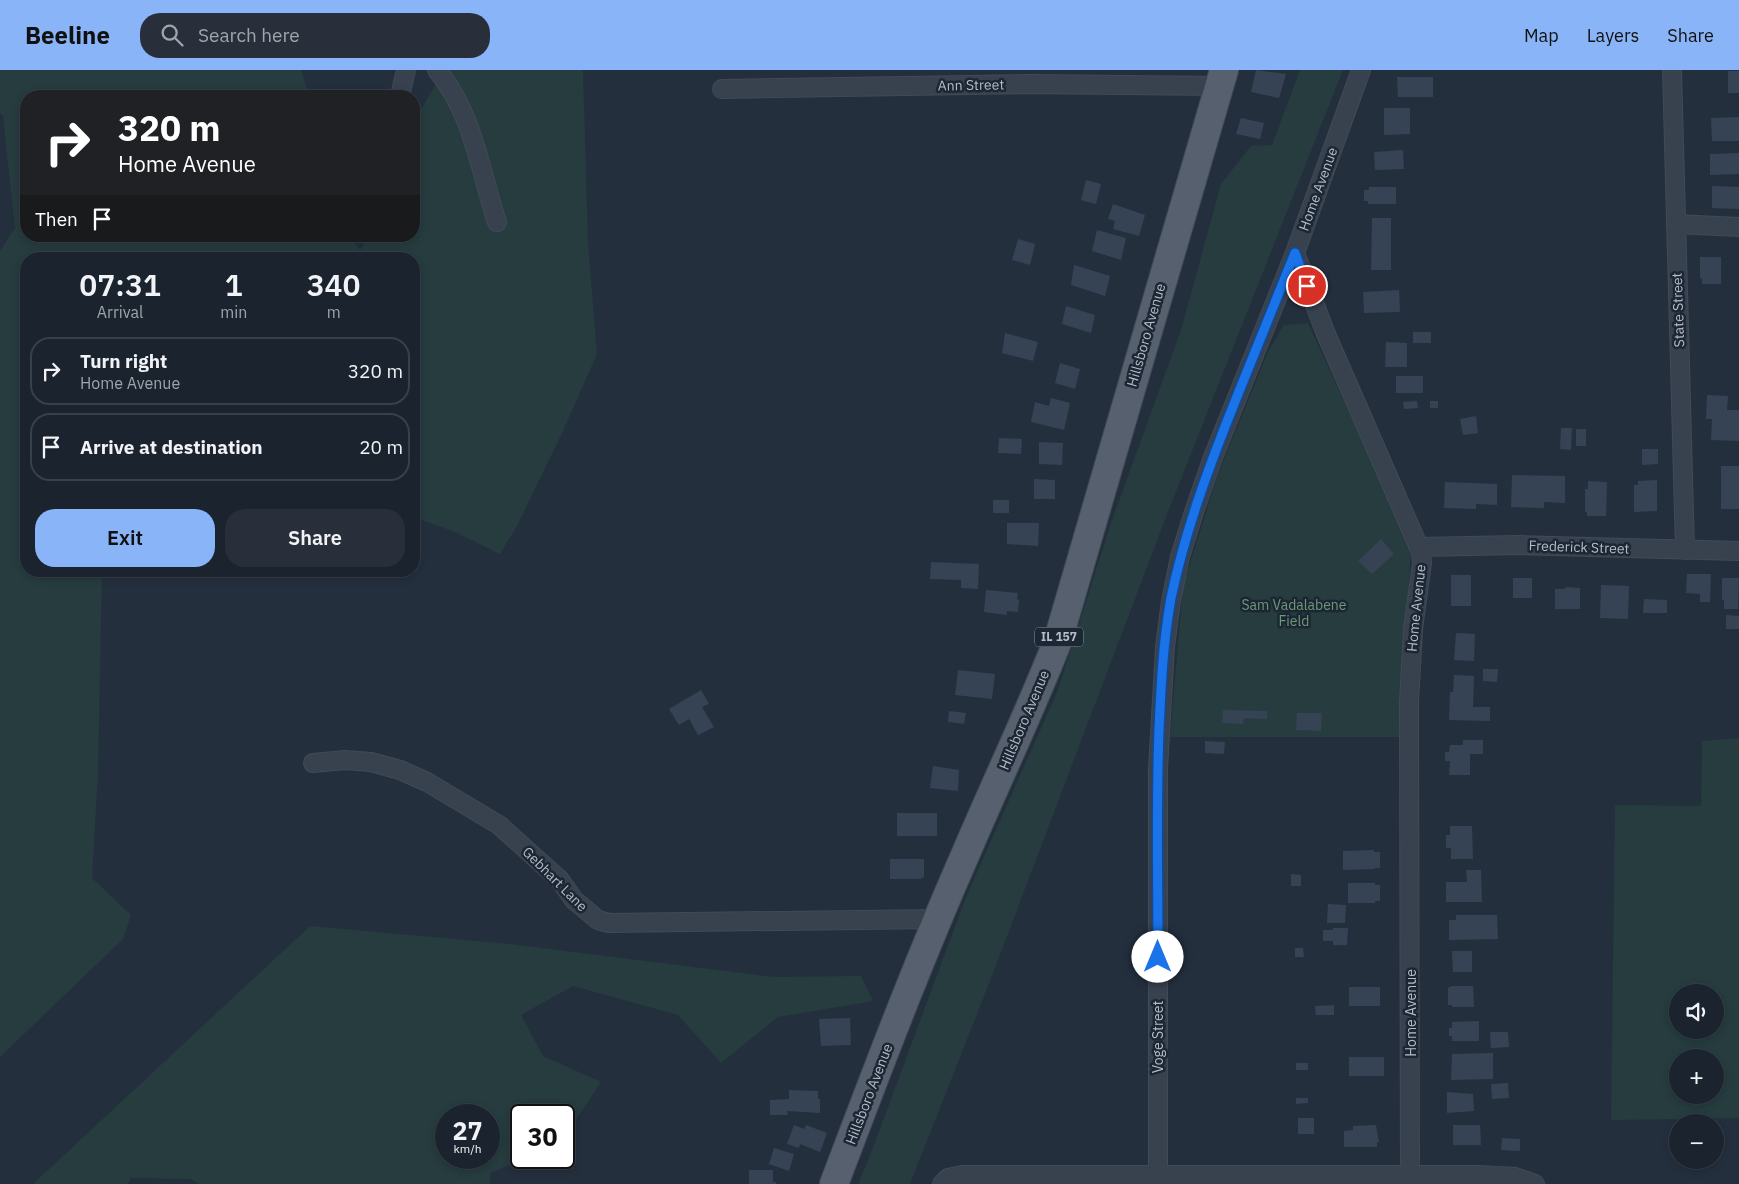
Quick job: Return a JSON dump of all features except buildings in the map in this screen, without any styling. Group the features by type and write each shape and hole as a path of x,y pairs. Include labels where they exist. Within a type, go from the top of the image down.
{"main road":[{"name":"Hillsboro Avenue","path":"834,1184 938,919 1040,686 1058,640 1222,78"}],"street":[{"path":"401,90 406,70"},
{"path":"437,70 449,84 471,132 488,195 498,222"},
{"name":"Home Avenue","path":"1361,70 1295,253 1326,334 1388,481 1419,546 1422,563 1413,628 1408,718 1411,1179"},
{"name":"State Street","path":"1672,70 1685,550"},
{"name":"Ann Street","path":"722,89 1026,84 1222,78"},
{"path":"1676,224 1739,227"},
{"name":"Voge Street","path":"1158,1179 1158,769 1164,647 1180,557 1194,512 1212,460 1295,253"},
{"name":"Frederick Street","path":"1419,546 1519,545 1739,551"},
{"name":"Gebhart Lane","path":"313,763 345,760 371,762 400,770 427,782 499,825 560,880 574,900 598,920 609,923 938,919"},
{"path":"942,1184 948,1178 962,1175 1158,1179 1515,1177 1535,1184"}],"green space":[{"path":"0,70 301,70 307,90 20,90 20,242 354,242 360,250 366,242 420,242 420,112 444,70 583,70 588,243 597,354 563,431 517,526 500,554 455,532 420,519 420,252 20,252 20,577 102,577 98,773 92,878 131,915 123,939 0,1057 0,251 15,228 3,116 0,113"},
{"path":"1300,70 1343,70 1166,517 990,981 910,1184 858,1184 966,897 1058,690 1111,523 1181,330 1221,184 1251,146 1272,145"},
{"name":"Sam Vadalabene Field","path":"1308,323 1411,547 1401,737 1170,737 1183,586 1218,474 1268,352 1284,325"},
{"path":"1739,738 1739,1118 1724,1118 1724,1114 1669,1114 1669,1119 1611,1120 1615,805 1701,806 1702,741"},
{"path":"310,926 510,944 773,977 861,976 873,1001 778,1017 721,1063 678,1015 573,986 521,1015 543,1056 601,1082 575,1121 575,1104 510,1104 510,1164 500,1169 500,1104 435,1104 435,1169 499,1169 490,1173 490,1184 200,1184 190,1179 131,1178 128,1184 33,1184"}],"route":[{"path":"1158,957 1160,702 1164,647 1180,557 1212,460 1295,253 1307,286"}]}
